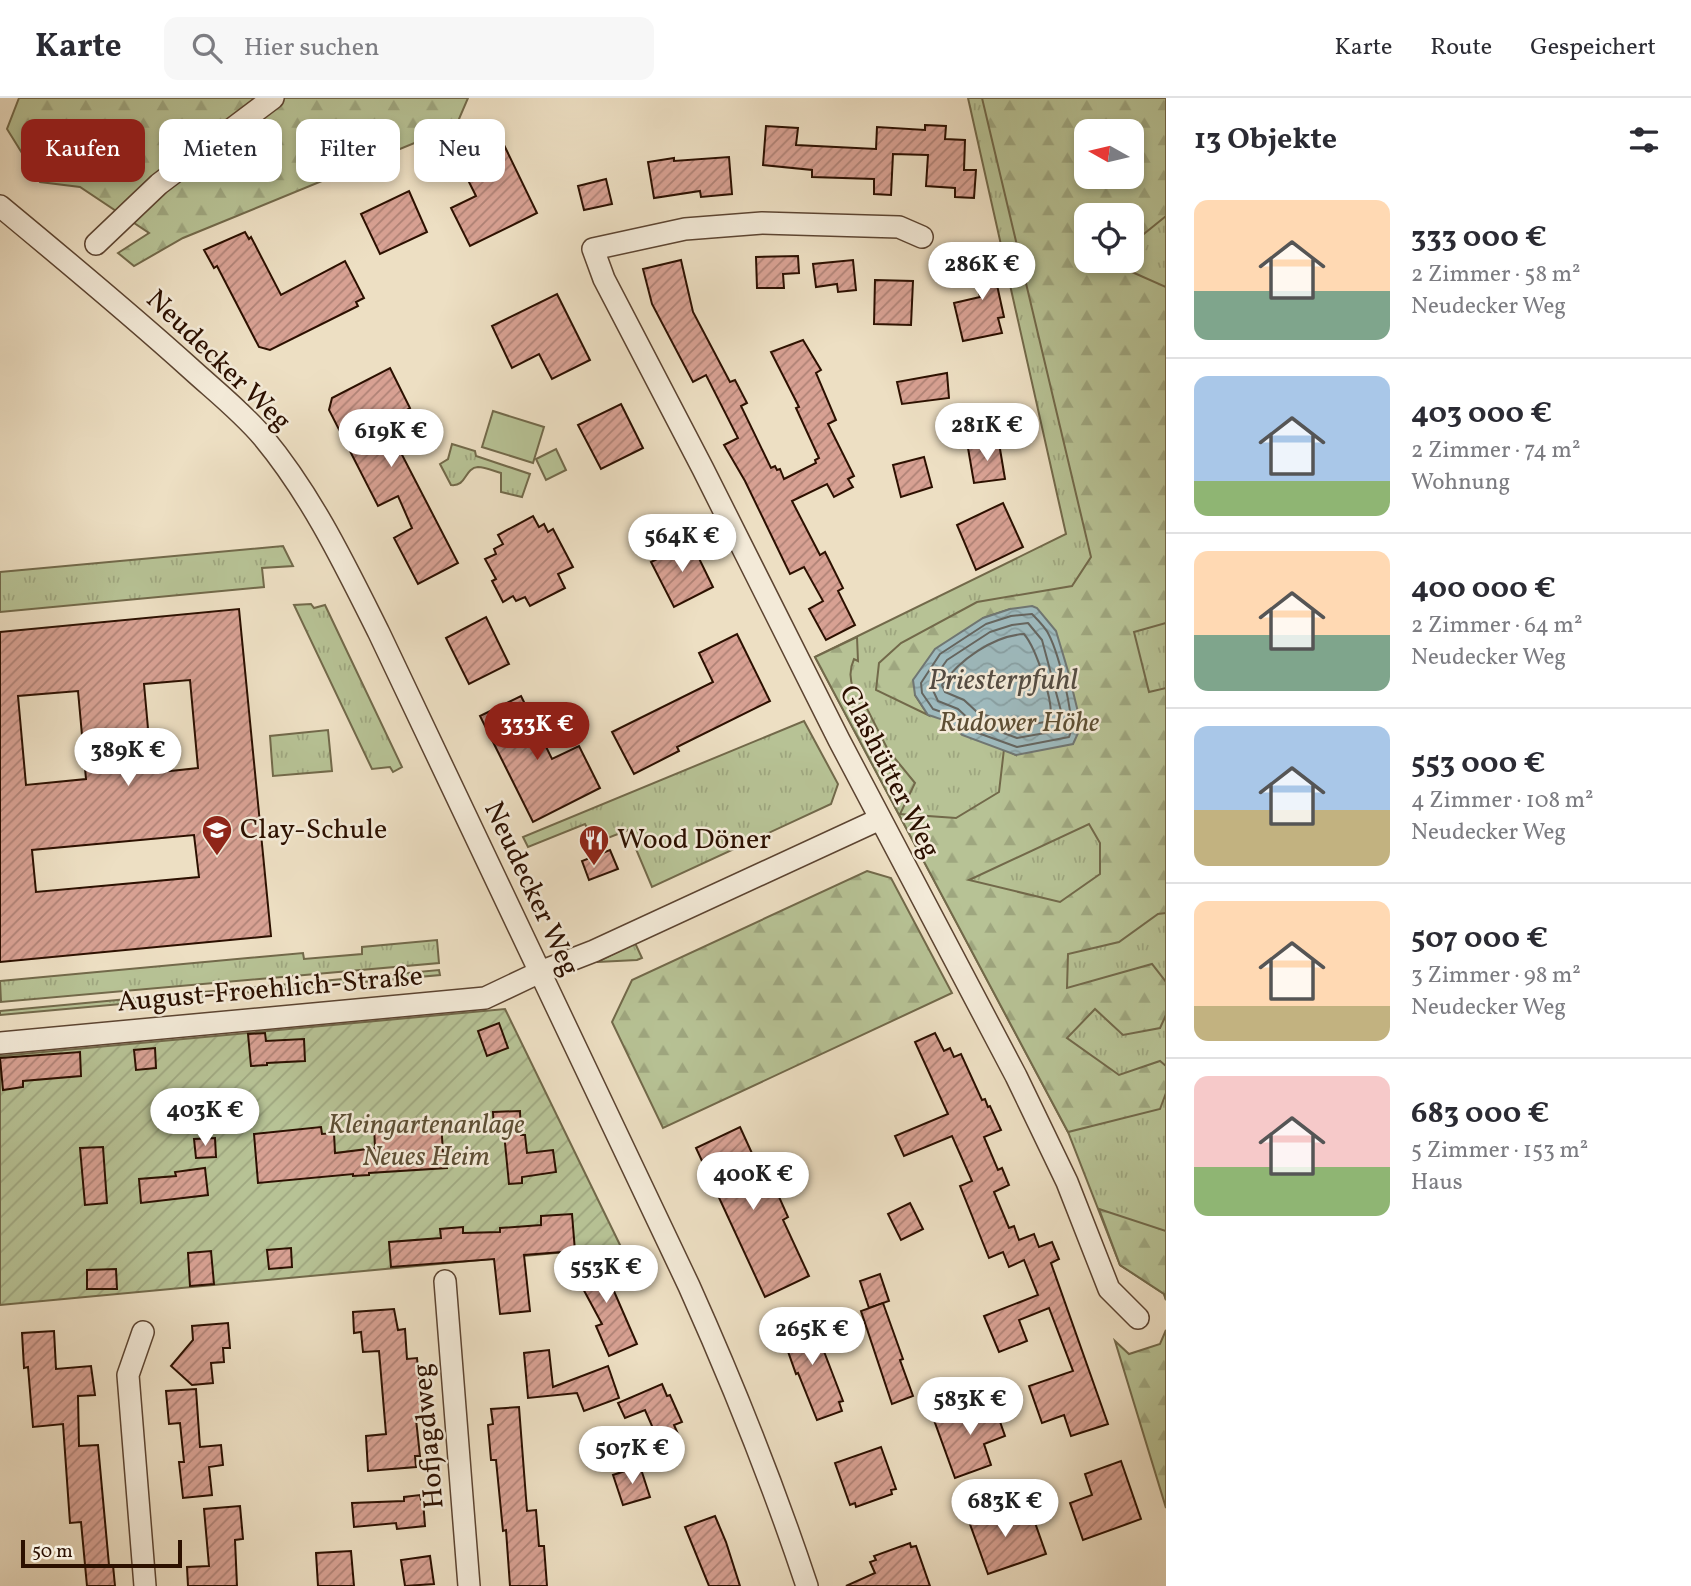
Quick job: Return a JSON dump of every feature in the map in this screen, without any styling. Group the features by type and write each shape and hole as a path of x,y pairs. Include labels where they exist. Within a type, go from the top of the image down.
{"street":[{"path":"96,244 159,184 273,98"},
{"name":"Neudecker Weg","path":"0,206 166,346 243,416 262,436 304,493 379,633 720,1356 780,1505 807,1586"},
{"name":"Glashütter Weg","path":"922,237 899,227 762,223 685,229 593,249 604,279 880,819 1016,1076 1067,1182 1109,1289 1138,1318"},
{"name":"August-Froehlich-Straße","path":"0,1043 485,998 594,951 880,819"},
{"name":"Hofjagdweg","path":"445,1281 469,1586"},
{"path":"143,1332 128,1375 145,1586"}],"green space":[{"path":"19,98 468,98 459,119 414,119 414,143 400,149 400,119 296,119 296,182 320,182 183,238 134,266 118,253 149,233 80,187 40,182 145,182 145,119 21,119 21,151 7,129"},
{"name":"Rudower Höhe","path":"968,98 1166,98 1166,1300 1164,1294 1120,1265 1068,1132 815,657 1066,534"},
{"name":"Rudower Höhe","path":"982,98 1166,98 1166,216 1144,234 1144,203 1074,203 1074,273 1134,273 1166,287 1166,623 1134,632 1149,692 1166,688 1166,913 1158,914 1119,942 1068,954 1067,988 1152,964 1166,982 1166,1015 1160,1028 1123,1035 1095,1009 1067,1038 1119,1075 1160,1061 1166,1066 1166,1093 1160,1109 1068,1132 815,657 857,637 858,661 854,659 850,671 852,686 854,690 857,689 888,750 915,783 900,814 956,818 999,792 1004,749 1016,755 1010,609 983,618 915,695 928,715 876,690 879,663 901,643 977,602 1072,586 1091,557","holes":["1089,824 1100,843 1100,874 1060,902 969,880"]},
{"path":"493,411 544,427 533,463 482,447"},
{"path":"452,444 475,451 476,456 530,474 522,497 501,492 501,473 484,468 473,468 460,483 451,485 440,464 448,459"},
{"path":"556,449 566,470 546,480 536,459"},
{"path":"283,546 293,566 262,568 264,587 0,612 0,572"},
{"path":"311,604 314,608 325,605 402,767 393,772 390,767 372,769 294,605"},
{"path":"804,721 838,784 831,804 652,887 628,830 595,843 585,824 528,847 523,837"},
{"path":"328,730 332,771 273,776 270,736"},
{"path":"867,871 891,878 952,993 663,1128 612,1022 632,980"},
{"path":"437,940 439,963 1,1002 0,981 303,953 304,959 362,954 362,947"},
{"path":"635,943 642,958 597,962"},
{"path":"439,970 440,975 0,1015 0,1011"},
{"name":"Kleingartenanlage Neues Heim","path":"505,1009 621,1247 0,1305 0,1056"},
{"path":"1099,1209 1166,1231 1166,1300 1164,1294 1120,1265"},
{"path":"1166,1330 1166,1508 1115,1341 1129,1354 1160,1344"}],"water":[{"name":"Priesterpfuhl","path":"1032,606 1037,608 1056,631 1068,671 1077,708 1079,731 1073,744 1016,755 962,735 950,722 928,715 915,695 913,680 935,649 983,618 1010,609"}],"building":[{"path":"925,125 946,126 945,139 965,140 964,170 976,170 974,198 955,197 955,188 926,186 928,155 893,154 891,195 874,194 874,179 812,177 812,170 763,165 766,126 798,128 796,145 876,149 877,127 925,130"},
{"path":"505,147 537,213 470,246 451,208 476,196 469,182 505,182"},
{"path":"729,157 732,194 701,197 700,191 654,198 648,162 674,158 674,161"},
{"path":"606,179 612,204 584,210 578,186"},
{"path":"409,191 427,232 380,254 361,214"},
{"path":"245,232 249,239 251,237 281,295 345,261 364,298 356,302 358,306 270,350 259,347 217,266 214,268 204,250"},
{"path":"1000,255 1004,274 995,276 1004,317 998,318 1002,333 963,341 954,303 980,297 971,261"},
{"path":"798,256 799,273 783,274 784,288 757,288 756,257"},
{"path":"681,260 693,312 730,382 735,380 747,403 741,406 771,468 775,466 777,470 780,469 784,479 816,463 815,460 819,458 796,408 799,407 771,352 803,340 821,370 816,373 836,420 828,424 854,476 848,479 853,487 834,497 827,484 792,501 820,555 825,552 843,588 838,591 855,625 826,640 809,609 823,601 804,567 790,574 745,481 724,445 738,438 706,375 693,382 652,304 643,269"},
{"path":"853,260 856,290 838,292 837,284 816,287 813,264"},
{"path":"875,280 913,281 911,325 874,324"},
{"path":"557,294 590,360 552,379 539,354 512,368 492,326"},
{"path":"390,368 410,408 385,422 458,563 418,584 394,538 412,528 398,496 378,506 329,410 332,398"},
{"path":"947,373 949,398 902,404 897,382"},
{"path":"621,404 643,448 601,469 578,425"},
{"path":"999,443 1005,479 974,483 968,448"},
{"path":"924,457 932,487 901,497 893,465"},
{"path":"1003,503 1023,547 976,570 957,525"},
{"path":"533,516 539,527 544,524 548,532 553,529 573,567 558,574 565,588 530,606 525,597 516,601 513,596 503,602 492,581 496,579 485,559 496,554 494,549 503,544 498,535"},
{"path":"691,542 713,587 674,607 651,562"},
{"path":"239,609 271,936 0,962 0,632","holes":["190,680 198,768 152,773 144,684","78,691 86,779 26,785 18,696","194,835 199,877 36,892 32,850"]},
{"path":"486,617 509,664 469,684 446,638"},
{"path":"737,634 770,701 677,747 679,751 634,774 612,732 713,682 699,653"},
{"path":"521,696 552,759 579,746 600,788 533,822 480,716"},
{"name":"Wood Döner","path":"610,850 618,869 589,880 582,861"},
{"path":"499,1023 508,1048 487,1056 478,1031"},
{"path":"265,1033 266,1041 304,1039 305,1061 251,1066 248,1034"},
{"path":"935,1033 944,1051 950,1048 954,1057 961,1054 982,1100 985,1099 988,1107 990,1106 1001,1130 984,1137 998,1170 1002,1168 1009,1185 994,1192 1009,1228 1014,1226 1019,1240 1034,1234 1039,1247 1052,1242 1059,1259 1051,1263 1108,1424 1071,1436 1064,1415 1042,1423 1029,1386 1073,1371 1049,1308 1019,1320 1027,1341 999,1352 984,1316 1038,1295 1024,1260 1009,1267 1003,1252 989,1258 960,1186 972,1181 952,1136 904,1156 895,1136 948,1114 915,1042"},
{"path":"155,1048 156,1068 136,1070 134,1050"},
{"path":"80,1052 81,1076 23,1081 23,1087 3,1090 0,1058"},
{"path":"520,1111 521,1135 525,1135 527,1153 553,1150 556,1172 522,1177 522,1183 509,1184 504,1133 494,1134 493,1112"},
{"path":"441,1121 447,1168 258,1183 254,1134 321,1127 322,1134 334,1133 335,1153 375,1148 374,1124"},
{"path":"740,1127 766,1184 772,1181 788,1217 783,1220 809,1276 765,1297 696,1148"},
{"path":"215,1138 216,1157 196,1158 194,1139"},
{"path":"103,1147 107,1203 85,1205 80,1148"},
{"path":"205,1168 208,1195 141,1203 139,1179 176,1176 175,1172"},
{"path":"910,1203 923,1229 901,1240 888,1214"},
{"path":"572,1214 575,1251 524,1255 530,1311 500,1314 494,1259 391,1267 389,1242 441,1238 440,1229 463,1227 463,1233 500,1232 500,1228 541,1225 541,1216"},
{"path":"291,1248 292,1267 269,1269 267,1250"},
{"path":"211,1251 214,1284 190,1286 188,1253"},
{"path":"603,1256 620,1286 613,1289 637,1344 609,1356 596,1326 602,1324 574,1272"},
{"path":"116,1269 117,1289 87,1289 87,1270"},
{"path":"880,1274 889,1301 869,1308 860,1281"},
{"path":"883,1303 913,1396 892,1404 861,1311"},
{"path":"394,1309 398,1330 405,1329 407,1359 417,1358 423,1418 416,1419 420,1456 415,1456 416,1467 368,1471 366,1436 386,1434 379,1351 363,1352 361,1332 354,1333 353,1312"},
{"path":"810,1315 843,1401 839,1402 842,1411 817,1420 798,1373 796,1374 779,1326"},
{"path":"228,1323 230,1348 223,1348 224,1362 211,1363 213,1383 192,1385 171,1366 193,1340 192,1326"},
{"path":"54,1331 56,1369 91,1366 95,1395 78,1396 79,1446 98,1445 109,1565 113,1565 115,1586 87,1586 81,1522 70,1523 63,1424 33,1427 22,1333"},
{"path":"549,1350 553,1387 608,1366 619,1398 584,1411 577,1393 528,1398 524,1353"},
{"path":"662,1384 682,1422 674,1425 678,1434 659,1442 645,1410 625,1418 618,1403"},
{"path":"196,1389 200,1447 221,1445 223,1465 209,1467 212,1495 183,1498 179,1462 184,1462 180,1423 169,1424 166,1391"},
{"path":"992,1399 1005,1436 984,1444 991,1465 955,1478 934,1420"},
{"path":"519,1407 527,1511 536,1510 539,1546 544,1546 547,1586 510,1586 506,1530 503,1531 496,1460 491,1460 488,1425 493,1424 491,1409"},
{"path":"881,1447 896,1489 891,1490 892,1494 856,1507 855,1503 850,1505 835,1463"},
{"path":"1121,1461 1141,1519 1083,1540 1070,1503 1092,1495 1085,1474"},
{"path":"640,1466 650,1497 623,1505 613,1475"},
{"path":"420,1495 423,1500 425,1526 397,1529 396,1523 354,1527 352,1503 404,1501 404,1497"},
{"path":"1004,1503 1011,1525 1033,1517 1046,1554 988,1574 967,1516"},
{"path":"240,1506 243,1539 235,1540 237,1586 188,1586 187,1567 209,1566 204,1509"},
{"path":"715,1516 740,1586 709,1586 685,1527"},
{"path":"910,1543 911,1547 916,1546 930,1586 846,1586 875,1573 870,1562 876,1560 874,1556"},
{"path":"351,1551 354,1586 318,1586 316,1553"},
{"path":"430,1556 434,1584 405,1586 401,1560"}],"place":[{"name":"Clay-Schule","path":"217,857"},
{"name":"Wood Döner","path":"594,867"}]}
